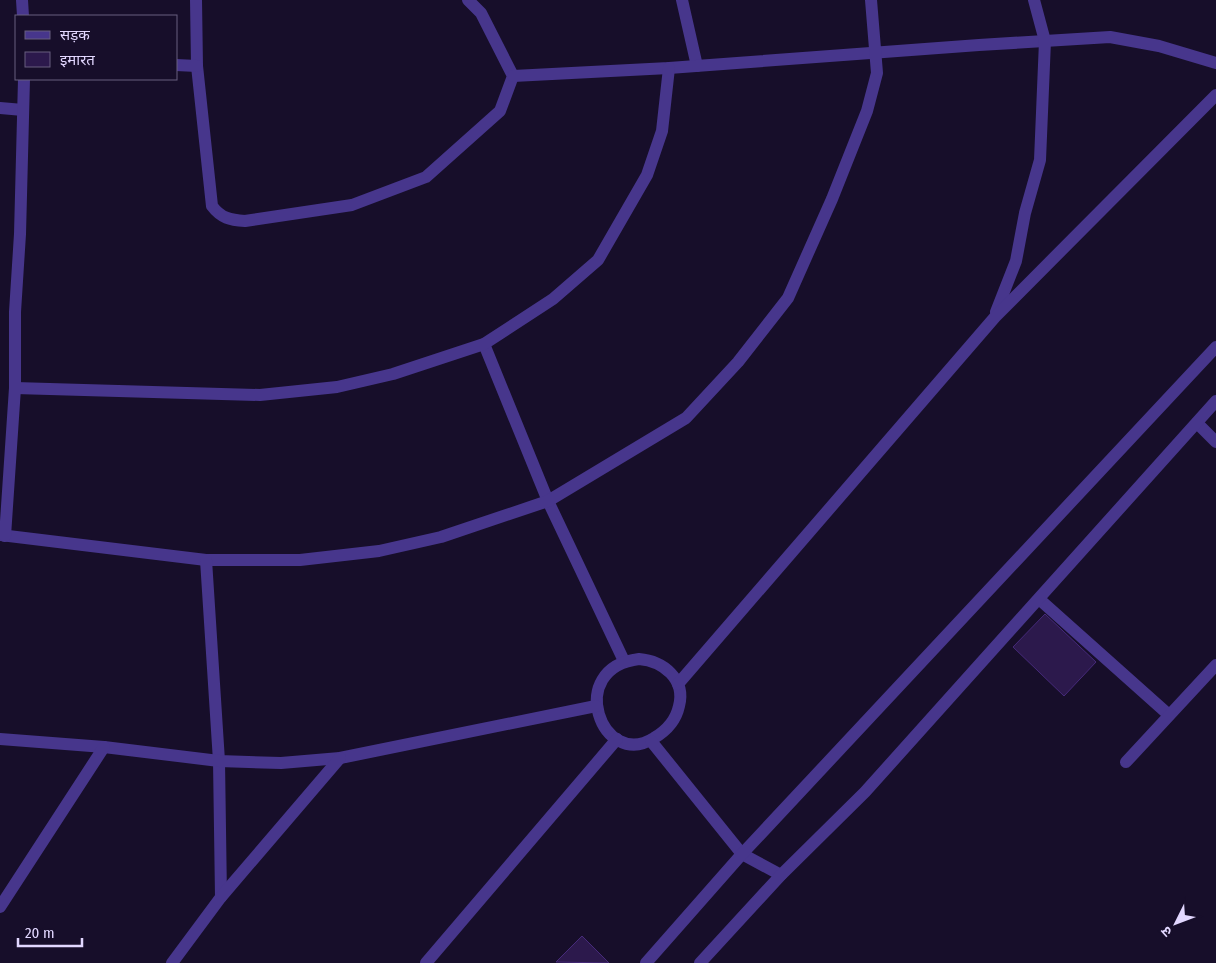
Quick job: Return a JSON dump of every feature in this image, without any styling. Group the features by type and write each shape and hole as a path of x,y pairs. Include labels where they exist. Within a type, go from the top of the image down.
{"street":[{"path":"22,0 23,15"},
{"path":"196,0 197,66 212,206 219,215 230,220 245,221 352,205 426,177 500,111 513,76 481,13 468,0"},
{"path":"682,0 697,66"},
{"path":"24,80 20,234 14,312 15,388 2,536 206,560 300,560 379,551 441,538 548,502 686,418 738,362 788,298 832,199 867,111 877,73 871,0"},
{"path":"995,317 1016,261 1025,213 1040,160 1045,41 1034,0"},
{"path":"513,76 669,68 1110,38 1158,46 1216,63"},
{"path":"178,65 197,66"},
{"path":"15,388 260,395 336,387 393,374 484,344 553,299 598,260 647,174 662,131 669,68"},
{"path":"678,684 995,317 1216,95"},
{"path":"0,108 23,110"},
{"path":"484,344 548,502 624,661"},
{"path":"646,963 742,854 1216,347"},
{"path":"700,963 781,875 865,792 1216,401"},
{"path":"1197,423 1216,442"},
{"path":"206,560 220,761 221,897"},
{"path":"1039,598 1169,715"},
{"path":"651,660 663,665 672,673 678,684 680,695 676,716 664,732 651,741 637,746 626,745 616,739 606,728 596,706 596,693 603,680 612,668 624,661 651,660"},
{"path":"1126,762 1216,665"},
{"path":"0,739 104,747 220,761 280,763 340,758 596,706"},
{"path":"426,963 616,739"},
{"path":"651,741 742,854 781,875"},
{"path":"0,907 104,747"},
{"path":"172,963 221,897 340,758"}],"building":[{"path":"1045,614 1096,662 1064,696 1013,647"},
{"path":"582,936 609,963 556,962"}]}
